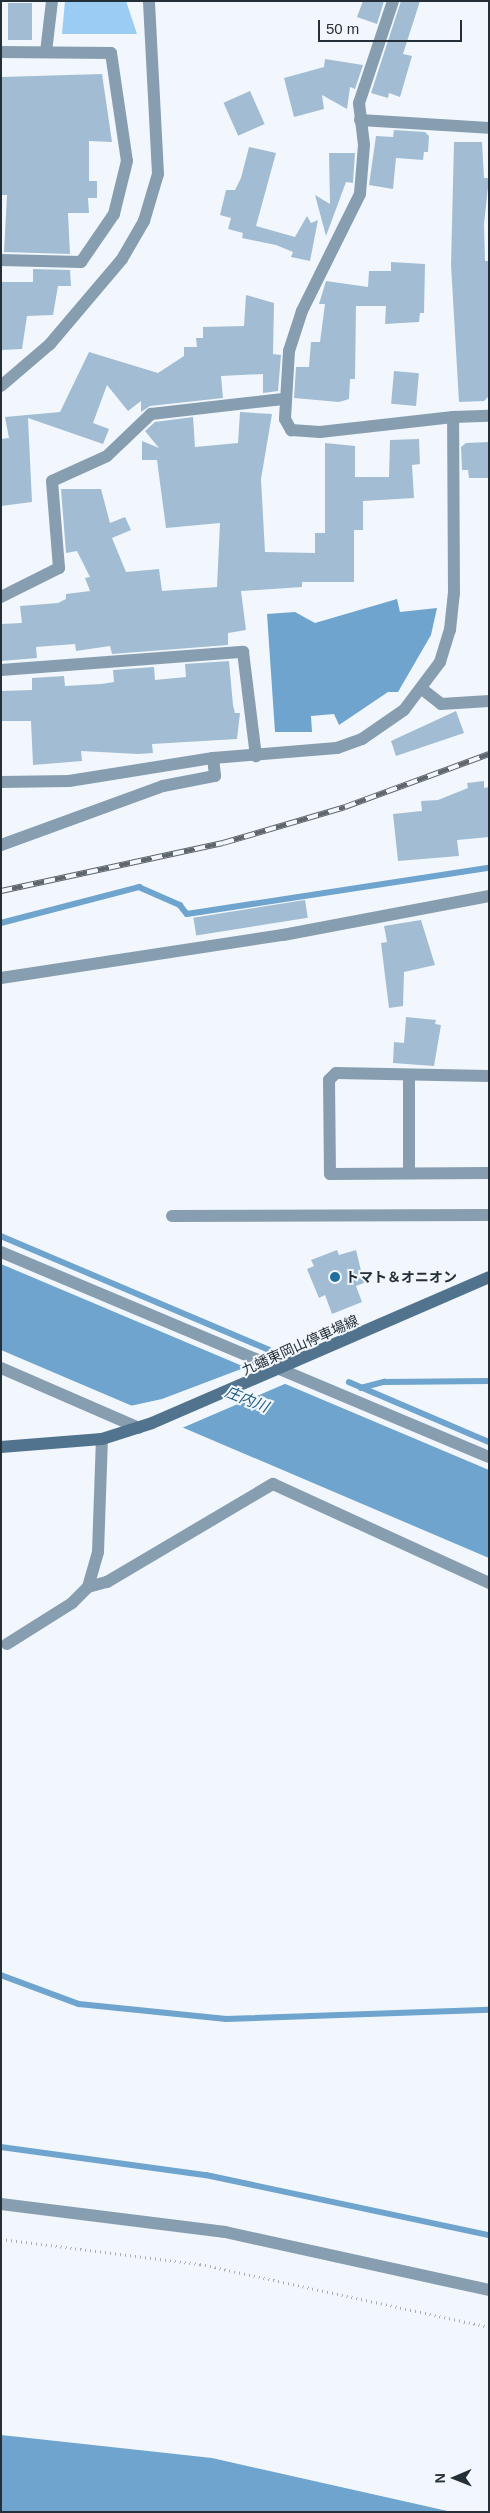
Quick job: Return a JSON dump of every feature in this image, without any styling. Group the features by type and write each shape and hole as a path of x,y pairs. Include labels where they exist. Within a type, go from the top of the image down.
{"main road":[{"name":"九蟠東岡山停車場線","path":"1,1447 102,1439 139,1428 280,1370 489,1277"}],"street":[{"path":"46,52 52,1"},
{"path":"1,386 50,344 122,259 144,221 158,174 149,1"},
{"path":"393,1 359,103 364,174 360,194 302,311 289,351 283,399 290,430 356,429 453,417 489,416"},
{"path":"1,52 111,53 128,161 114,214 81,262 1,260"},
{"path":"360,120 489,128"},
{"path":"1,597 59,568 52,481 107,456 151,414 283,399"},
{"path":"1,782 69,781 213,758 338,748 362,740 384,726 422,689 440,662 453,603 453,417"},
{"path":"1,670 243,652 256,756"},
{"path":"422,689 441,704 489,701"},
{"path":"1,845 164,786 216,776 213,758"},
{"path":"1,978 282,935 489,896"},
{"path":"489,1076 409,1077 336,1073 329,1080 330,1174 489,1173"},
{"path":"409,1077 409,1173"},
{"path":"172,1216 489,1216"},
{"path":"1,1252 489,1457"},
{"path":"1,1368 139,1428"},
{"path":"4,1646 72,1603 88,1587 98,1552 102,1439"},
{"path":"88,1587 107,1582 273,1484 489,1583"},
{"path":"1,2204 225,2232 489,2290"}],"path":[{"path":"1,2239 200,2264 489,2328"}],"shaded area":[{"path":"65,1 126,1 137,34 62,34"}],"water":[{"path":"397,599 400,612 437,608 431,635 398,692 388,692 339,725 334,714 311,716 312,732 275,732 267,614 295,612 315,623"},
{"name":"庄内川","path":"1,1264 489,1470 489,1558 1,1350"},
{"path":"1,2435 212,2458 452,2512 1,2512"}],"pier":[{"path":"249,1366 287,1383 182,1428 130,1406 162,1399"}],"building":[{"path":"363,1 384,1 377,24 357,17"},
{"path":"401,1 420,1 403,54 412,56 400,97 389,93 388,98 371,93"},
{"path":"8,3 32,3 32,40 8,40"},
{"path":"325,59 363,65 355,89 350,87 347,109 322,95 324,109 294,117 284,78 324,67"},
{"path":"102,74 112,142 89,141 89,181 97,181 97,198 88,198 89,213 68,213 70,254 4,252 7,195 1,195 1,77"},
{"path":"250,91 265,124 238,136 224,103"},
{"path":"394,130 425,132 429,136 428,152 424,152 423,160 396,158 393,189 369,185 376,136 393,137"},
{"path":"454,142 482,142 484,178 489,178 484,224 485,261 489,261 489,396 484,401 459,402 451,265"},
{"path":"249,147 276,153 256,226 295,237 307,216 311,223 318,220 310,261 291,257 293,252 276,245 242,238 243,233 228,229 231,218 220,215 226,190 235,190 241,178"},
{"path":"329,153 355,153 353,183 346,182 326,236 315,195 330,204"},
{"path":"391,262 425,264 424,313 420,313 419,322 385,324 386,306 356,306 355,379 350,379 349,399 339,402 294,398 296,367 309,367 311,342 320,342 325,304 319,304 326,281 368,287 369,271 391,271"},
{"path":"33,269 70,270 71,286 58,286 53,315 27,316 22,349 1,350 1,282 33,282"},
{"path":"246,295 274,303 273,354 281,355 278,391 263,393 263,374 221,376 223,398 150,406 141,412 141,401 128,411 107,385 93,423 109,429 103,444 28,418 32,502 1,506 1,439 9,438 5,417 60,412 89,352 158,373 184,356 184,347 197,347 196,338 203,338 203,327 244,326"},
{"path":"394,371 419,373 416,406 391,404"},
{"path":"240,412 272,414 261,479 265,552 315,553 315,533 325,533 325,443 355,446 355,477 389,477 390,440 419,439 420,464 412,465 414,498 363,501 363,530 354,530 354,582 302,582 302,587 241,591 246,630 228,633 228,645 112,654 110,646 76,651 75,644 36,647 37,658 1,661 1,624 22,623 20,606 58,603 66,599 66,594 90,591 85,578 90,577 77,551 66,553 61,489 101,489 110,523 125,517 131,530 112,538 126,572 159,569 162,591 217,587 220,523 166,528 157,460 142,460 142,441 159,448 145,431 155,422 193,417 195,447 238,443"},
{"path":"489,442 489,478 469,478 468,470 462,470 461,447 466,443"},
{"path":"229,661 233,705 235,713 240,713 237,739 152,744 153,753 81,751 82,761 33,765 31,721 1,721 1,691 32,690 32,678 64,676 65,686 101,684 114,682 113,670 154,667 155,680 186,677 185,664"},
{"path":"456,711 464,733 396,756 391,741"},
{"path":"484,781 484,788 489,787 489,837 457,840 459,856 398,861 393,814 422,811 421,801 438,800 468,788 467,783"},
{"path":"305,900 308,918 196,935 193,918"},
{"path":"421,920 435,965 404,972 403,1006 389,1008 381,943 387,942 384,926"},
{"path":"406,1017 436,1020 435,1024 441,1025 434,1066 393,1063 394,1042 404,1043"},
{"path":"337,1250 339,1255 356,1250 364,1283 356,1286 362,1302 332,1314 325,1295 319,1298 307,1269 314,1266 311,1260"}],"waterway":[{"path":"1,923 139,887 180,905 187,914 489,868"},
{"path":"1,1236 269,1350"},
{"path":"361,1388 384,1382 489,1381"},
{"path":"349,1382 489,1442"},
{"path":"1,1975 79,2004 226,2019 489,2010"},
{"path":"1,2147 206,2175 489,2235"}],"railway":[{"path":"1,891 223,843 345,807 489,754"}],"place":[{"name":"トマト＆オニオン","path":"335,1277"}]}
